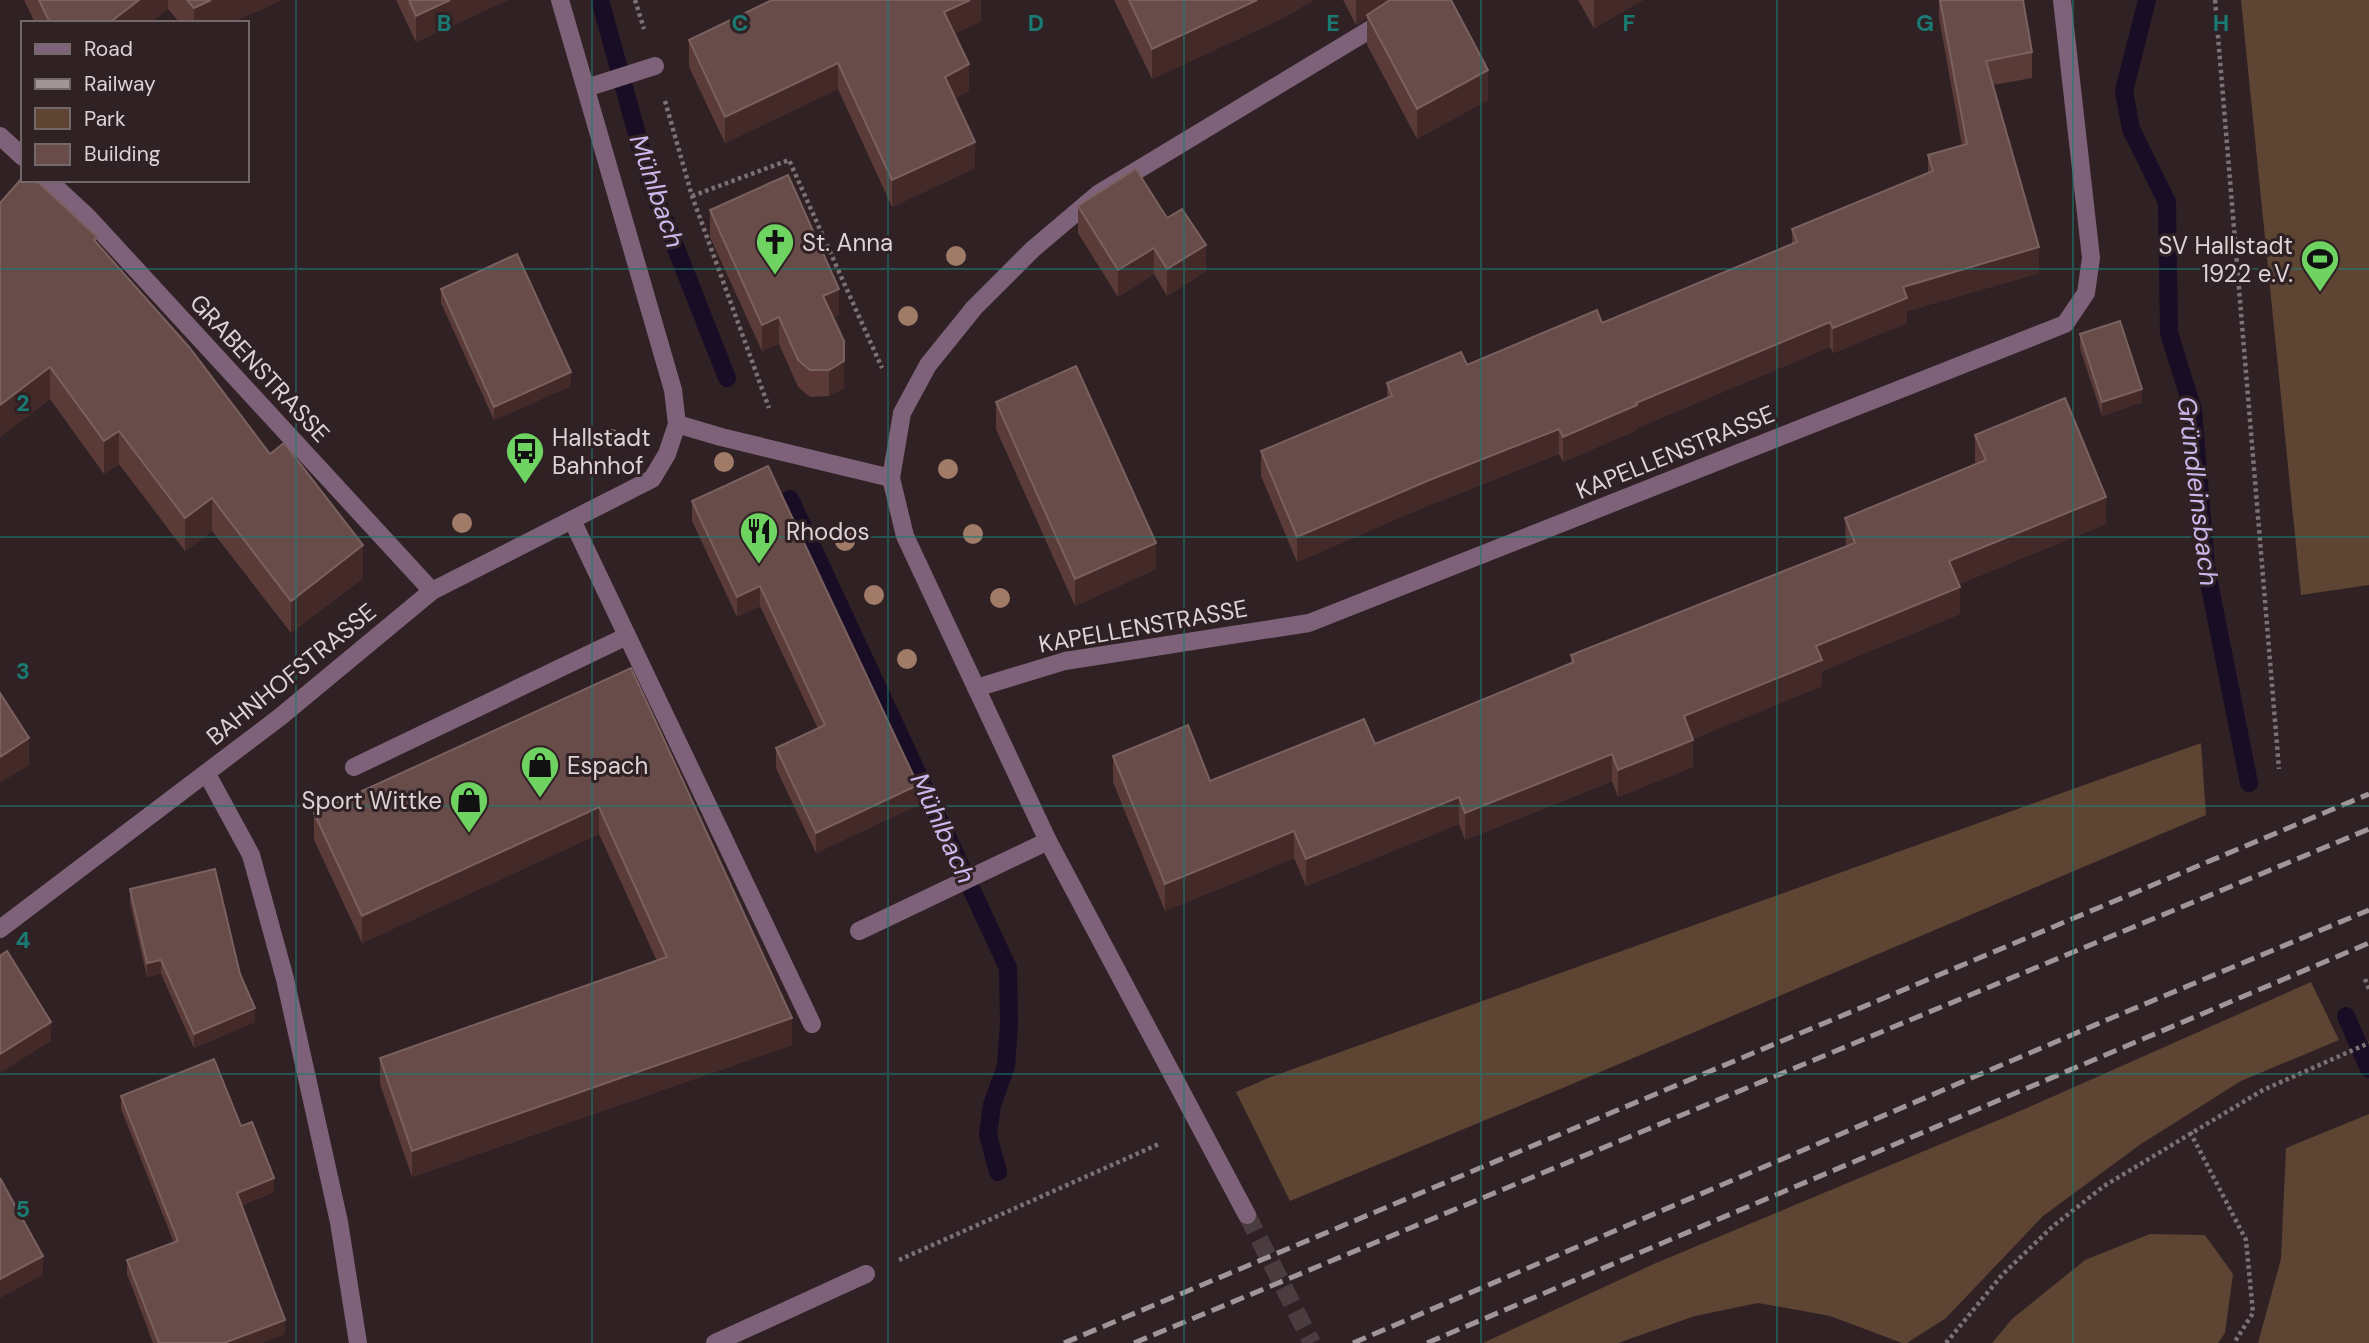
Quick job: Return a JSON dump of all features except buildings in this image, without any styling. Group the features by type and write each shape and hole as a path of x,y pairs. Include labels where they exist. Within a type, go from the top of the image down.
{"street":[{"name":"BAHNHOFSTRASSE","path":"358,1343 339,1222 285,979 251,855 206,774 280,717 432,591 652,479 667,454 677,424 673,390 561,0"},
{"path":"1247,1215 1048,841 905,536 891,478 902,414 928,365 974,308 1033,248 1098,194 1419,0"},
{"name":"KAPELLENSTRASSE","path":"976,688 1065,661 1309,623 2065,324 2086,293 2091,258 2062,0"},
{"path":"586,88 649,68"},
{"path":"0,136 21,155"},
{"name":"GRABENSTRASSE","path":"50,182 87,216 432,591"},
{"path":"677,424 891,478"},
{"path":"572,520 812,1024"},
{"path":"354,767 627,636"},
{"path":"0,929 206,774"},
{"path":"859,931 1048,841"},
{"path":"715,1343 866,1274"}],"path":[{"path":"635,0 649,68 692,196 786,453"},
{"path":"2215,0 2279,769"},
{"path":"692,196 789,160 902,414"},
{"path":"2365,979 2369,989"},
{"path":"1946,1343 2002,1275 2052,1227 2104,1186 2263,1090 2369,1043"},
{"path":"2190,1132 2246,1240 2253,1313 2234,1343"},
{"path":"894,1262 1159,1144"}],"green space":[{"name":"SV Hallstadt 1922 e.V.","path":"2241,0 2369,0 2369,585 2301,595"},
{"path":"2201,743 2206,815 1290,1201 1236,1092 1268,1078"},
{"path":"2311,982 2339,1040 2241,1081 2141,1144 2043,1216 1946,1318 1907,1343 1830,1316 1758,1303 1695,1316 1618,1343 1483,1343 1656,1263 2020,1111"},
{"path":"2369,1114 2369,1343 2258,1343 2281,1259 2286,1148"},
{"path":"2150,1234 2205,1235 2233,1274 2225,1333 2218,1343 1992,1343 2012,1319 2085,1260"}],"waterway":[{"name":"Mühlbach","path":"600,0 651,185 727,378"},
{"name":"Gründleinsbach","path":"2147,0 2124,91 2131,129 2167,202 2169,333 2193,410 2206,567 2249,783"},
{"name":"Mühlbach","path":"790,499 1008,968 1009,1024 1006,1066 992,1105 988,1135 998,1172"},
{"name":"Gründleinsbach","path":"2346,1016 2369,1069"}],"tunnel":[{"path":"1247,1215 1312,1343"}],"railway":[{"path":"1064,1343 2369,794"},
{"path":"1134,1343 2369,829"},
{"path":"1353,1343 2369,910"},
{"path":"1427,1343 2369,943"}],"place":[{"name":"St. Anna","path":"775,276"},
{"name":"SV Hallstadt 1922 e.V.","path":"2320,293"},
{"name":"Hallstadt Bahnhof","path":"525,485"},
{"name":"Rhodos","path":"759,565"},
{"name":"Espach","path":"540,799"},
{"name":"Sport Wittke","path":"469,834"}]}
